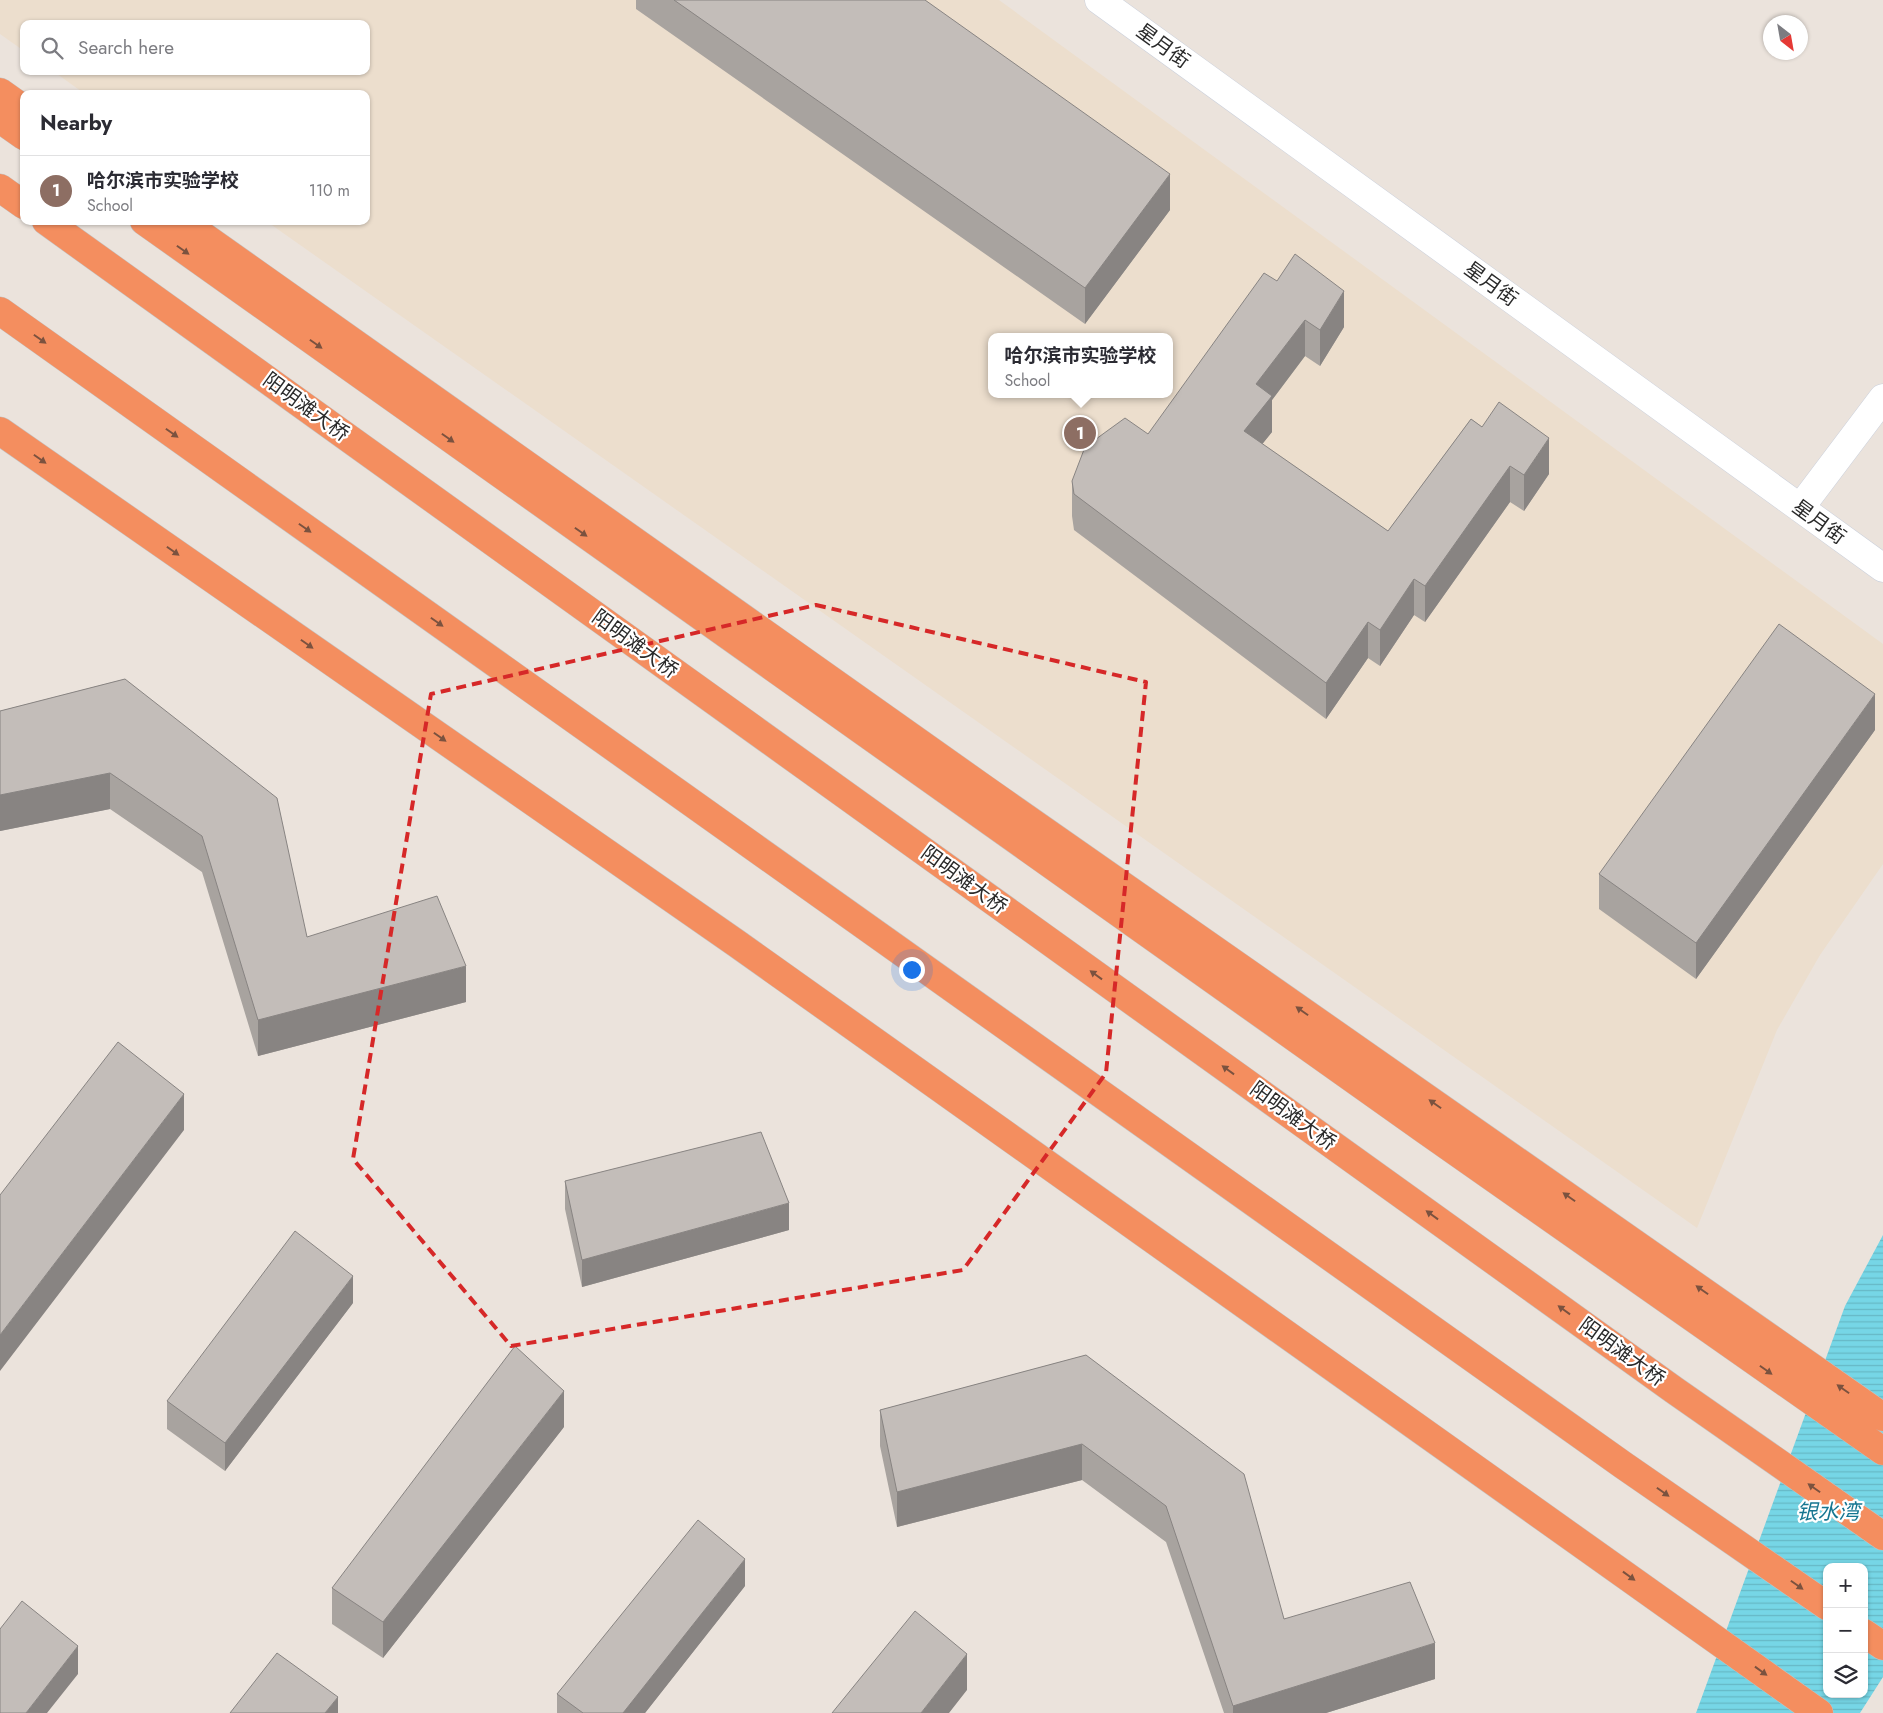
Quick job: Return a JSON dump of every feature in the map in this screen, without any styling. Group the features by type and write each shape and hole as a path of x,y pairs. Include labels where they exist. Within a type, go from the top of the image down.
{"highway":[{"path":"0,92 20,106"},
{"path":"0,119 20,133"},
{"path":"0,188 20,202"},
{"name":"阳明滩大桥","path":"52,225 1674,1390 1883,1536"},
{"path":"150,225 1726,1342 1883,1451"},
{"path":"188,225 994,796 1883,1417"},
{"path":"0,311 1623,1464 1823,1603"},
{"path":"0,431 736,943 1819,1713"},
{"path":"1868,1635 1883,1646"}],"street":[{"name":"星月街","path":"1099,0 1883,568"},
{"path":"1800,508 1883,398"}],"highlighted area":[{"path":"816,605 1146,682 1106,1073 963,1270 511,1346 353,1159 431,694"}],"shaded area":[{"path":"0,0 999,0 1883,644 1883,864 1820,955 1777,1030 1697,1228 272,225 370,225 370,90 79,90 59,75 370,75 370,20 20,20 20,48 0,34"}],"water":[{"name":"银水湾","path":"1883,1235 1883,1677 1860,1713 1696,1713 1845,1306"}],"building":[{"path":"674,0 925,0 1170,174 1085,288"},
{"path":"1295,254 1344,291 1320,330 1305,320 1256,384 1272,396 1244,431 1388,531 1471,419 1482,427 1499,402 1549,438 1524,475 1510,466 1425,586 1414,579 1380,630 1368,622 1326,683 1074,494 1072,481 1085,447 1125,418 1148,434 1264,273 1277,281"},
{"path":"1779,624 1875,694 1696,943 1599,874"},
{"path":"125,679 277,798 307,937 437,896 466,966 258,1020 202,836 110,773 0,795 0,711"},
{"path":"118,1042 184,1094 0,1335 0,1195"},
{"path":"761,1132 789,1203 582,1260 565,1181"},
{"path":"295,1231 353,1276 225,1443 167,1401"},
{"path":"515,1346 564,1391 383,1622 332,1588"},
{"path":"1086,1355 1244,1474 1284,1619 1410,1582 1435,1643 1233,1706 1166,1506 1082,1444 897,1492 880,1410"},
{"path":"698,1520 745,1559 623,1713 583,1713 557,1694"},
{"path":"22,1601 78,1646 26,1713 0,1713 0,1629"},
{"path":"915,1611 967,1654 921,1713 832,1713"},
{"path":"277,1653 338,1697 325,1713 230,1713"}],"place":[{"name":"哈尔滨市实验学校","path":"1080,433"}]}
